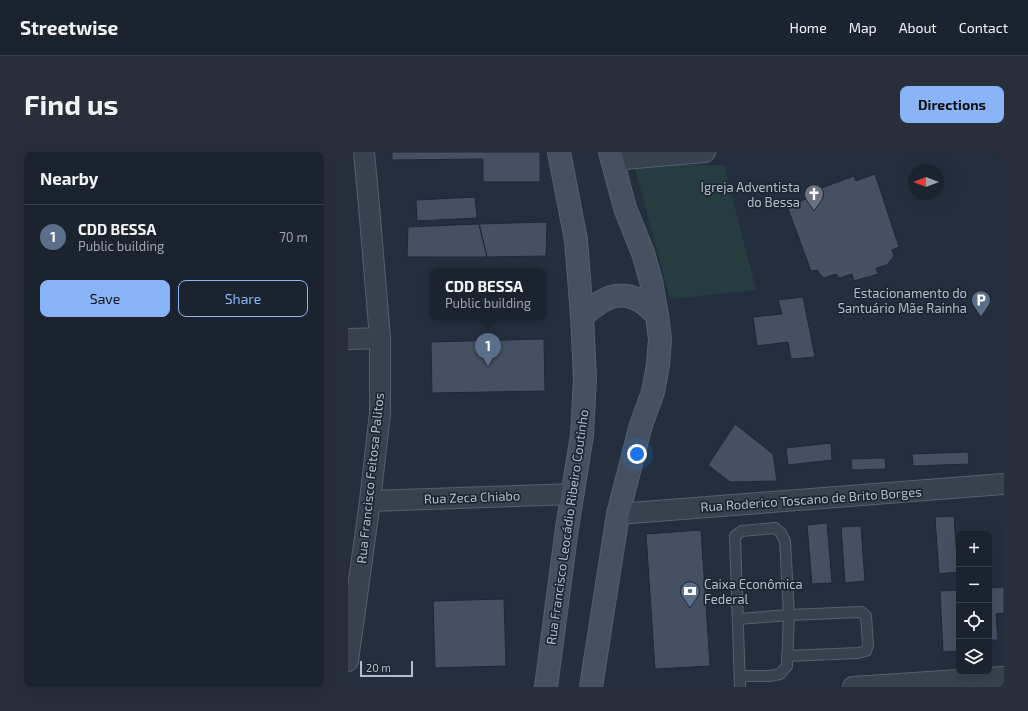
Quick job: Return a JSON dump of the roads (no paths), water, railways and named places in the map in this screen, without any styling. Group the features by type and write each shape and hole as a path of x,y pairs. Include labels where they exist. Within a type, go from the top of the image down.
{"main road":[{"name":"Rua Francisco Leocádio Ribeiro Coutinho","path":"546,687 567,528 582,435 585,378 576,240 559,152"},
{"path":"591,687 618,514 641,426 653,392 658,365 660,339 651,281 625,208 611,156"},
{"path":"582,316 596,304 609,297 618,295 631,297 642,302 657,314"}],"street":[{"name":"Rua Francisco Feitosa Palitos","path":"348,661 370,501 380,413 380,338 364,152"},
{"path":"611,156 705,152"},
{"path":"348,339 380,338"},
{"name":"Rua Roderico Toscano de Brito Borges","path":"618,514 1004,484"},
{"name":"Rua Zeca Chiabo","path":"370,501 573,494"},
{"path":"853,687 1004,677"}],"lane":[{"path":"740,676 770,676 780,674 787,666 789,615 785,541 781,533 775,528 742,531 735,536 740,687"},
{"path":"738,619 861,612 866,616 868,645 866,651 858,653 787,656"}],"place":[{"name":"Igreja Adventista do Bessa","path":"814,211"},
{"name":"Estacionamento do Santuário Mãe Rainha","path":"981,317"},
{"name":"CDD BESSA","path":"488,366"},
{"name":"Caixa Econômica Federal","path":"690,608"}]}
